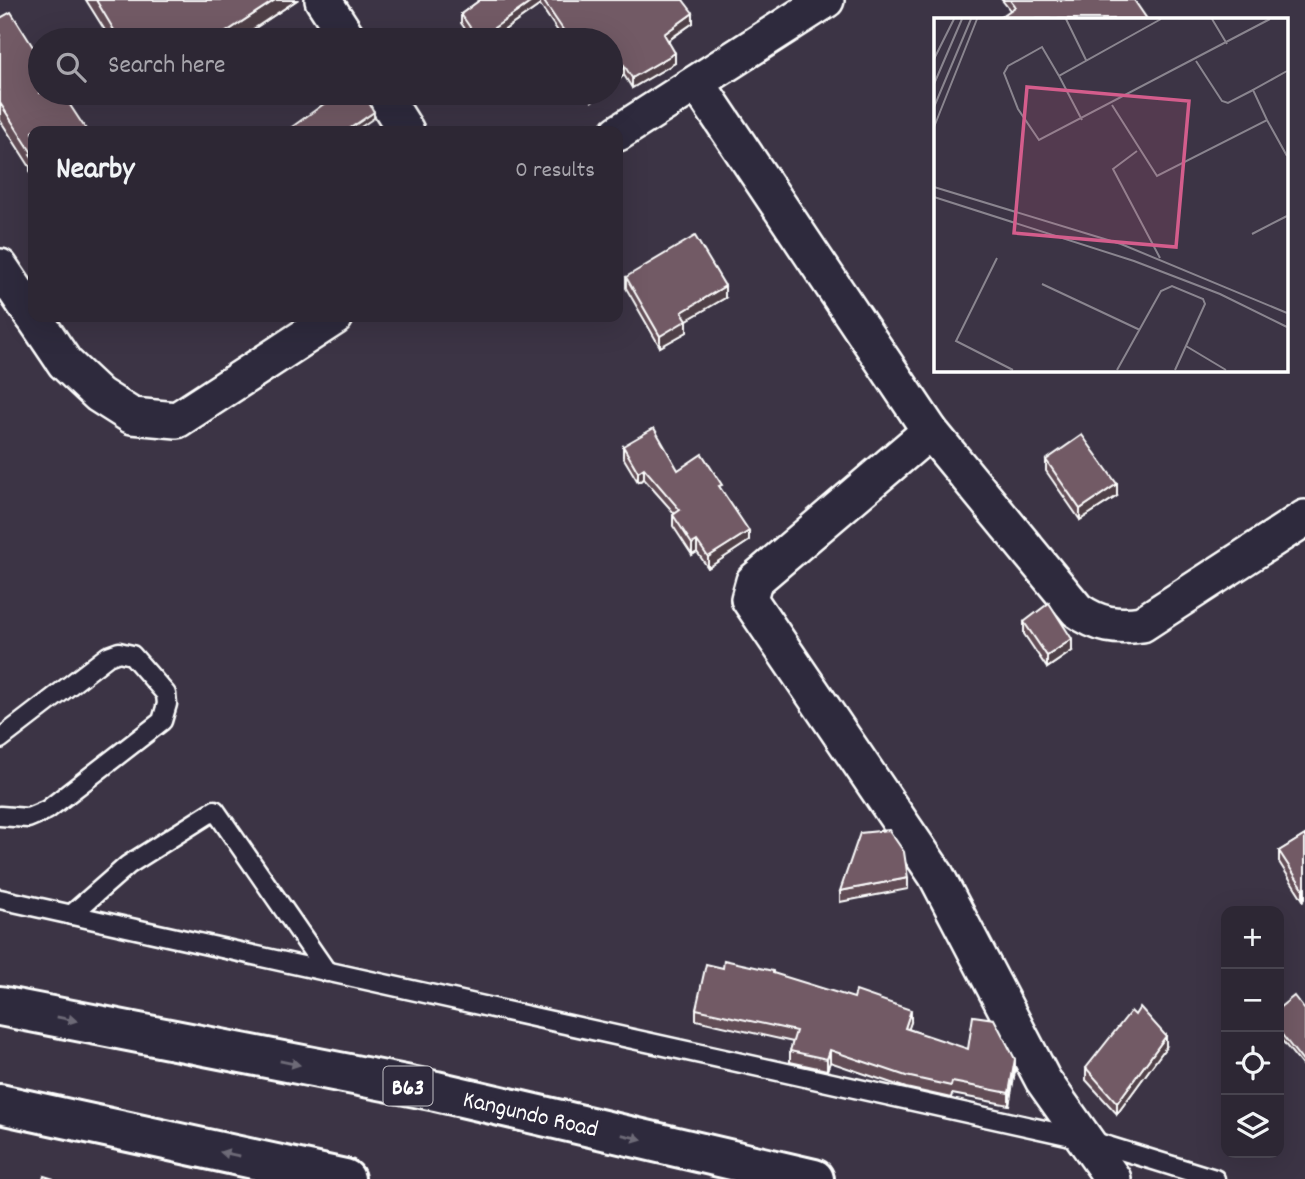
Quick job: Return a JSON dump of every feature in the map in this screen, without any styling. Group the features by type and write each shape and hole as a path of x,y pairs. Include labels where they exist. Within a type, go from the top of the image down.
{"highway":[{"name":"Kangundo Road","path":"0,1006 436,1091 814,1179"},
{"path":"0,1104 345,1179"}],"street":[{"path":"324,0 342,28"},
{"path":"623,130 827,0"},
{"path":"697,83 930,431 1077,610 1088,618 1106,625 1142,624 1305,518"},
{"path":"390,105 403,126"},
{"path":"0,267 28,309"},
{"path":"37,322 65,363 99,395 132,416 177,420 327,322"},
{"path":"930,431 754,581 749,599 936,875 1043,1080 1114,1179"}],"lane":[{"path":"0,739 108,656 119,652 132,655 166,694 167,704 162,721 47,810 28,818 0,816"},
{"path":"71,915 128,865 215,810 327,972"},
{"path":"0,900 1085,1139 1215,1179"}],"building":[{"path":"96,0 275,0 232,28 113,28"},
{"path":"480,0 534,0 494,28 471,28 461,14"},
{"path":"543,0 683,0 693,13 664,34 675,53 632,78 623,66 623,28 562,28"},
{"path":"1010,0 1134,0 1146,18 999,18 1015,7"},
{"path":"11,12 28,39 28,105 70,105 84,126 28,126 28,147 0,103 0,18"},
{"path":"322,105 370,105 374,112 353,126 293,126"},
{"path":"695,236 725,286 682,312 687,320 660,336 626,277"},
{"path":"654,428 678,470 702,454 722,485 719,486 749,531 708,557 697,541 692,544 673,515 680,510 644,468 638,472 623,446"},
{"path":"1082,435 1117,484 1080,509 1046,460"},
{"path":"1049,603 1072,639 1047,656 1024,622"},
{"path":"889,830 904,852 908,878 840,891 860,833"},
{"path":"1305,835 1305,887 1303,888 1279,851"},
{"path":"724,960 773,971 854,998 856,991 911,1010 905,1028 968,1049 973,1016 994,1019 1015,1059 1009,1093 952,1082 951,1086 906,1076 830,1050 827,1059 790,1051 796,1031 696,1009 706,964 723,968"},
{"path":"1294,996 1305,1010 1305,1064 1284,1037 1284,1004"},
{"path":"1140,1007 1166,1036 1117,1103 1086,1068 1131,1011 1135,1015"}]}
